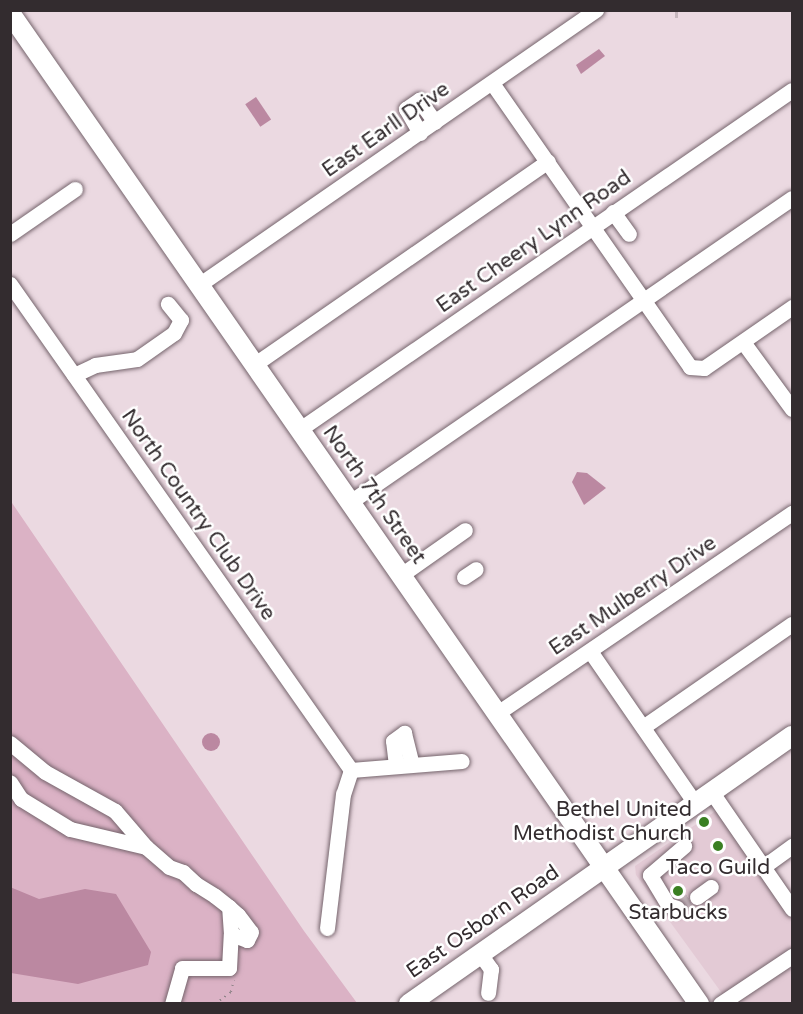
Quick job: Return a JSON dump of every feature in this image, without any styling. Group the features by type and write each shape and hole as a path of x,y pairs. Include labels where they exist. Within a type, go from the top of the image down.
{"main road":[{"name":"North 7th Street","path":"10,13 699,1004"},
{"name":"East Osborn Road","path":"409,1004 792,736"}],"street":[{"name":"East Earll Drive","path":"200,284 596,10"},
{"path":"10,34 33,46"},
{"path":"492,83 644,300 696,370 743,342 792,307"},
{"name":"East Cheery Lynn Road","path":"300,429 792,90"},
{"path":"420,133 406,109 419,100 435,122"},
{"path":"255,364 548,161"},
{"path":"682,165 692,178"},
{"path":"10,234 75,189"},
{"path":"350,502 792,198"},
{"path":"614,212 629,234"},
{"name":"North Country Club Drive","path":"10,285 351,770"},
{"path":"74,375 95,365 137,359 174,333 181,320 168,304"},
{"path":"743,342 792,409"},
{"name":"East Mulberry Drive","path":"496,714 792,513"},
{"path":"401,575 465,530"},
{"path":"643,727 792,624"},
{"path":"591,651 695,803"},
{"path":"10,743 45,772 115,811 146,847 229,907 251,935 242,941 231,934 227,971 182,968 172,1004"},
{"path":"327,928 343,794 351,770 462,761"},
{"path":"10,782 21,799 70,830 146,847"},
{"path":"711,792 792,909"},
{"path":"677,908 668,905 650,875 684,846"},
{"path":"763,867 792,846"},
{"path":"697,897 711,887"},
{"path":"480,954 491,969 488,993"},
{"path":"720,1004 792,956"}],"path":[{"path":"215,1004 236,984 227,971"}],"shaded area":[{"path":"599,49 605,56 581,74 576,65"},
{"path":"256,97 271,119 260,127 245,104"},
{"path":"577,472 587,473 606,488 584,505 572,482"},
{"path":"10,500 304,931 357,1003 11,1003"},
{"path":"211,733 217,736 220,742 217,748 211,751 205,748 202,742 205,736"},
{"path":"717,810 792,919 792,1003 729,1003 636,875 635,866"},
{"path":"10,887 39,899 85,889 116,894 151,952 148,965 78,984 11,973"}],"tunnel":[{"path":"677,908 697,897"}],"place":[{"name":"Bethel United Methodist Church","path":"704,822"},
{"name":"Taco Guild","path":"718,846"},
{"name":"Starbucks","path":"678,891"}]}
